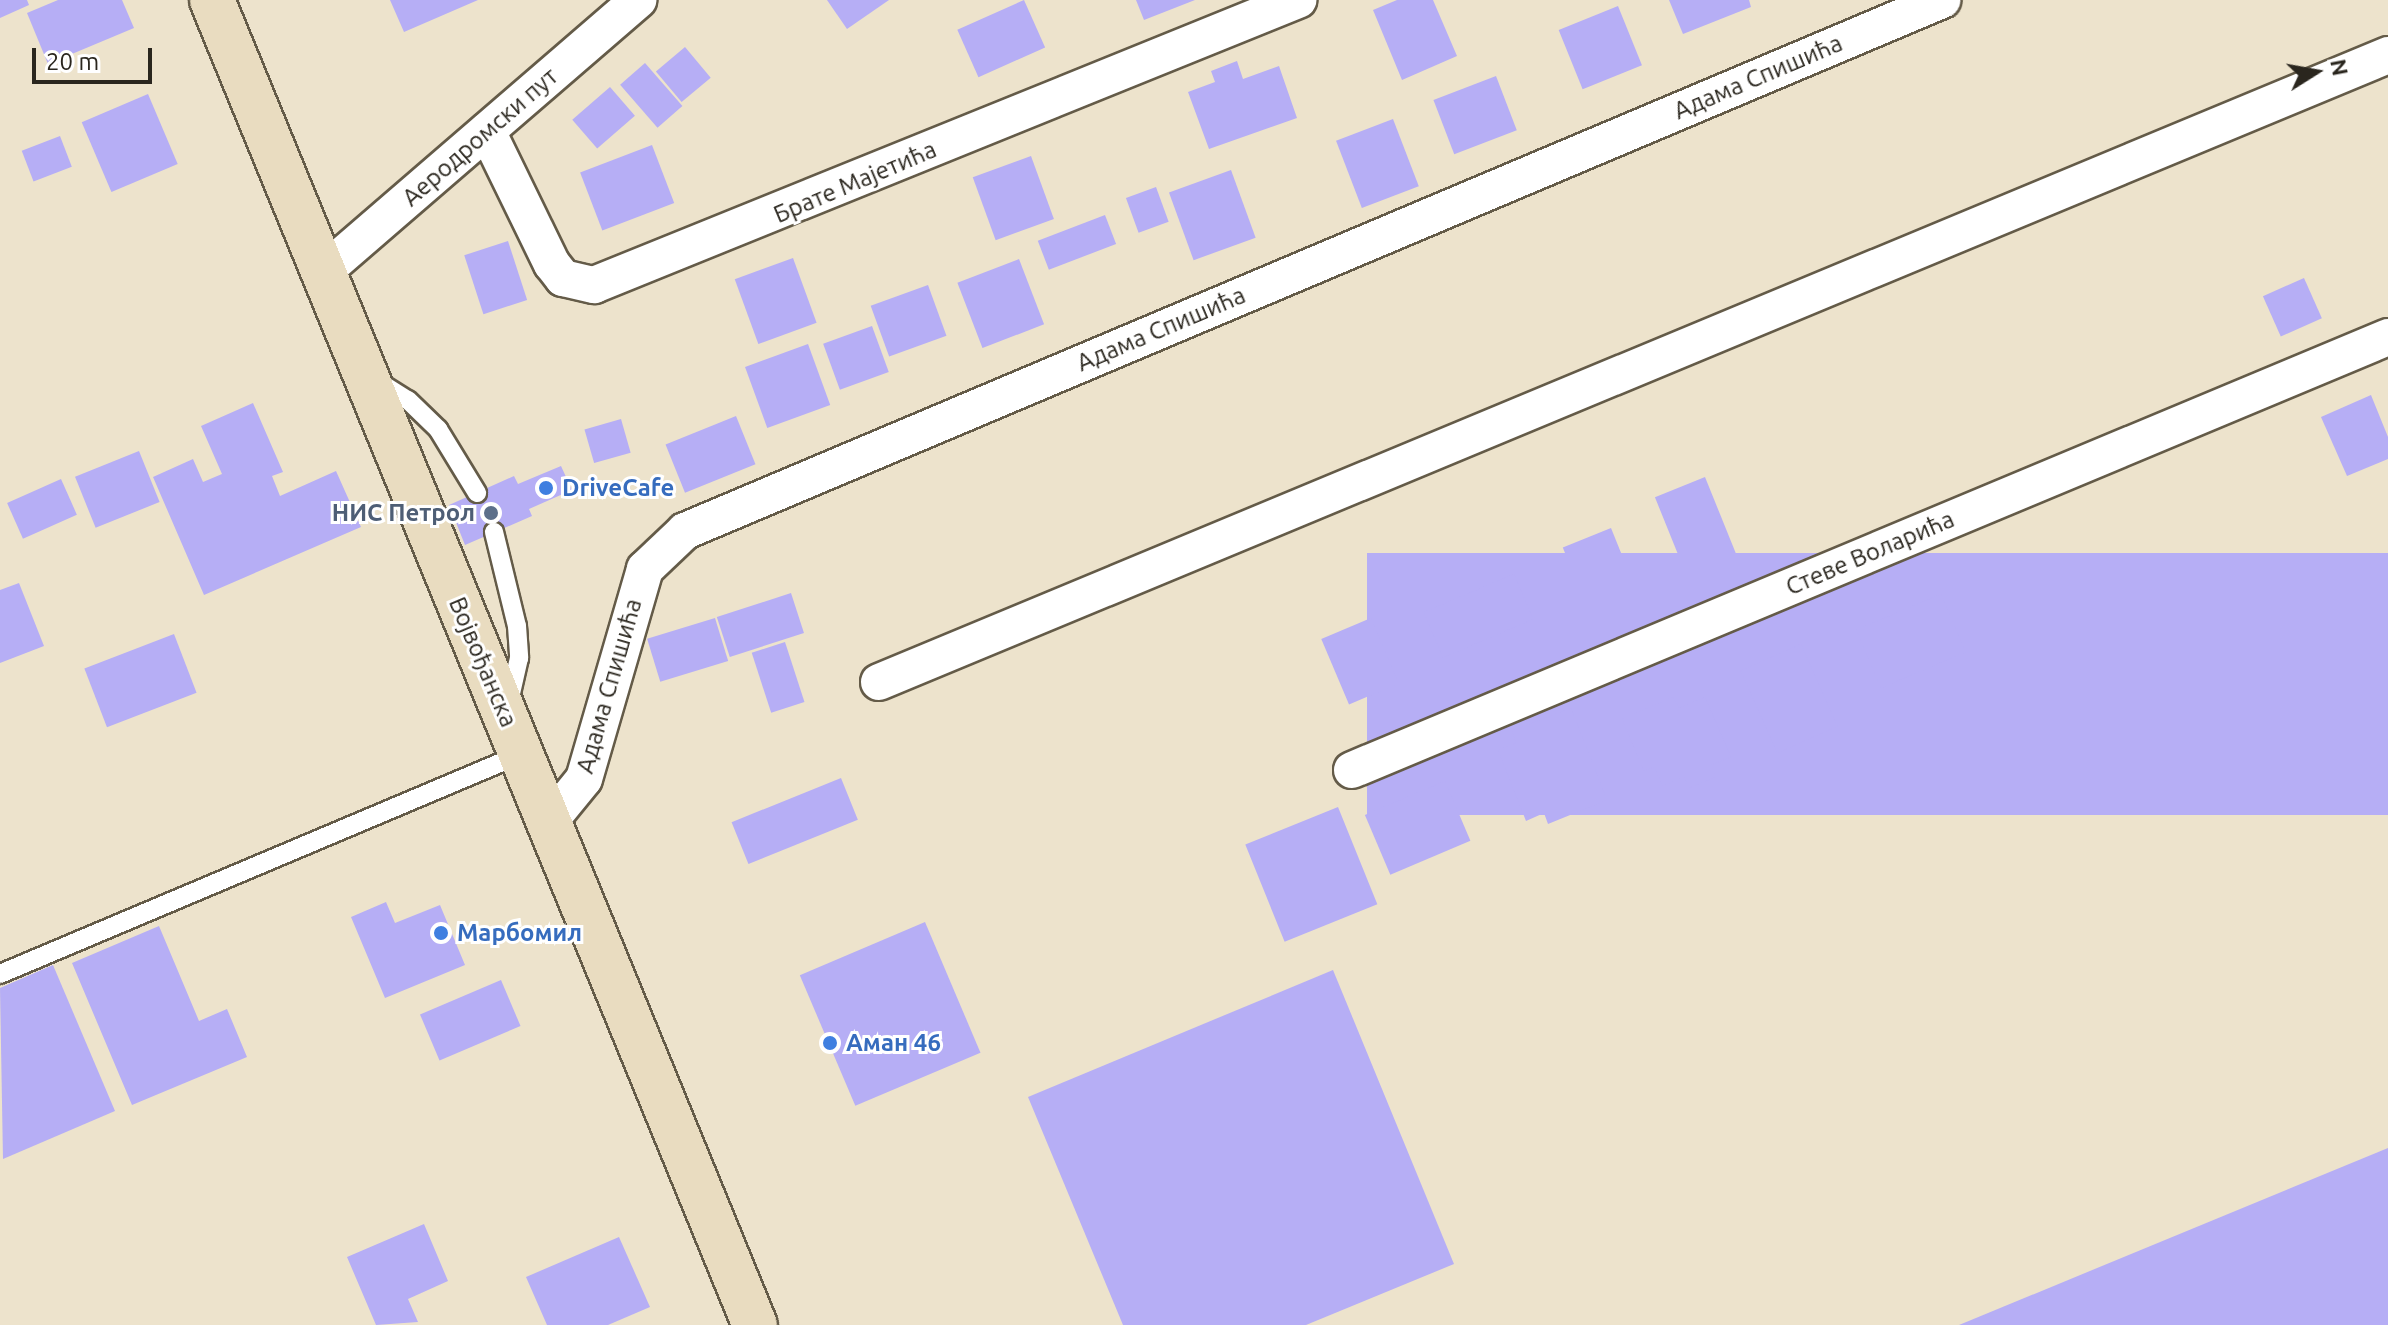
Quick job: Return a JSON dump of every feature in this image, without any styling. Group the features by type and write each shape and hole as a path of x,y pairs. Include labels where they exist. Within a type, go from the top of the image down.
{"main road":[{"name":"Војвођанска","path":"212,0 362,373 755,1325"}],"street":[{"name":"Аеродромски пут","path":"322,273 638,0"},
{"name":"Брате Мајетића","path":"487,131 552,264 563,278 594,285 1298,0"},
{"name":"Адама Спишића","path":"549,822 584,779 645,569 685,531 1942,0"},
{"path":"879,682 2388,55"},
{"name":"Стеве Воларића","path":"1352,770 2388,337"}],"lane":[{"path":"362,373 408,400 438,429 477,493"},
{"path":"0,974 514,736 519,658 517,626 494,532"}],"building":[{"path":"0,0 27,0 29,5 0,18"},
{"path":"58,0 122,0 134,28 48,64 27,13"},
{"path":"390,0 478,0 404,32"},
{"path":"827,0 889,0 847,29"},
{"path":"1024,0 1045,48 978,77 957,30"},
{"path":"1136,0 1195,0 1144,20"},
{"path":"1397,0 1433,0 1457,56 1402,80 1373,10"},
{"path":"1669,0 1749,0 1751,7 1683,34"},
{"path":"1618,6 1642,65 1583,89 1559,30"},
{"path":"685,47 711,78 682,102 656,71"},
{"path":"1237,61 1243,79 1279,66 1297,118 1209,149 1188,92 1215,82 1211,71"},
{"path":"645,63 682,106 657,128 620,85"},
{"path":"1496,76 1517,130 1454,154 1433,100"},
{"path":"610,87 635,116 597,148 572,120"},
{"path":"148,94 178,164 111,192 82,122"},
{"path":"1393,119 1419,186 1362,208 1336,141"},
{"path":"60,136 72,167 34,182 22,151"},
{"path":"652,145 674,203 602,230 580,173"},
{"path":"1031,156 1054,219 996,240 973,177"},
{"path":"1231,170 1256,238 1194,260 1169,193"},
{"path":"1156,187 1169,222 1139,233 1126,198"},
{"path":"1105,215 1116,244 1049,270 1038,241"},
{"path":"508,241 527,300 483,314 464,255"},
{"path":"793,258 817,323 758,344 735,279"},
{"path":"1019,259 1044,324 982,348 957,283"},
{"path":"2304,278 2322,318 2281,336 2263,296"},
{"path":"928,285 946,336 889,357 871,306"},
{"path":"872,326 889,372 840,390 823,344"},
{"path":"808,344 830,405 767,428 745,367"},
{"path":"2371,395 2388,437 2388,459 2347,476 2321,417"},
{"path":"253,403 283,472 272,476 280,496 336,471 361,527 204,595 153,477 193,459 203,482 222,474 201,426"},
{"path":"736,416 755,464 685,493 666,444"},
{"path":"621,419 631,453 594,463 584,429"},
{"path":"139,451 160,502 96,528 75,477"},
{"name":"НИС Петрол","path":"561,466 572,490 529,509 532,516 465,545 449,505 514,476 518,484"},
{"path":"1705,477 1736,553 1686,573 1655,497"},
{"path":"61,479 77,515 23,539 7,503"},
{"path":"1611,528 1632,580 1584,599 1563,547"},
{"path":"1367,553 2388,553 2388,815 1367,815"},
{"path":"1514,574 1533,619 1443,657 1424,612"},
{"path":"19,583 44,646 0,663 0,590"},
{"path":"791,593 804,633 730,657 717,617"},
{"path":"1941,594 1966,652 1881,688 1856,630"},
{"path":"715,618 728,661 660,682 647,639"},
{"path":"1371,618 1399,683 1349,704 1321,639"},
{"path":"174,634 197,693 107,727 84,668"},
{"path":"785,642 804,702 771,713 752,653"},
{"path":"1801,644 1838,726 1777,753 1741,671"},
{"path":"1673,697 1679,708 1705,697 1731,757 1711,765 1716,777 1689,788 1684,777 1663,786 1654,767 1644,771 1622,719"},
{"path":"1571,708 1607,800 1548,824 1544,813 1526,821 1498,750 1516,743 1512,731"},
{"path":"841,778 858,820 748,864 732,822"},
{"path":"1445,781 1470,841 1390,875 1365,815"},
{"path":"1338,807 1377,904 1285,942 1245,844"},
{"path":"386,902 395,923 440,905 465,965 385,998 351,917"},
{"path":"925,922 980,1053 855,1106 800,975"},
{"path":"159,926 199,1021 227,1009 247,1057 132,1105 72,963"},
{"path":"53,965 115,1111 3,1159 0,988"},
{"path":"1333,970 1454,1264 1306,1325 1123,1325 1028,1097"},
{"path":"501,980 521,1026 440,1060 420,1014"},
{"path":"2388,1148 2388,1325 1959,1325"},
{"path":"424,1224 448,1281 408,1299 418,1322 376,1325 347,1257"},
{"path":"619,1237 650,1307 608,1325 547,1325 526,1277"}],"place":[{"name":"DriveCafe","path":"546,488"},
{"name":"НИС Петрол","path":"491,513"},
{"name":"Марбомил","path":"441,933"},
{"name":"Аман 46","path":"830,1043"}]}
